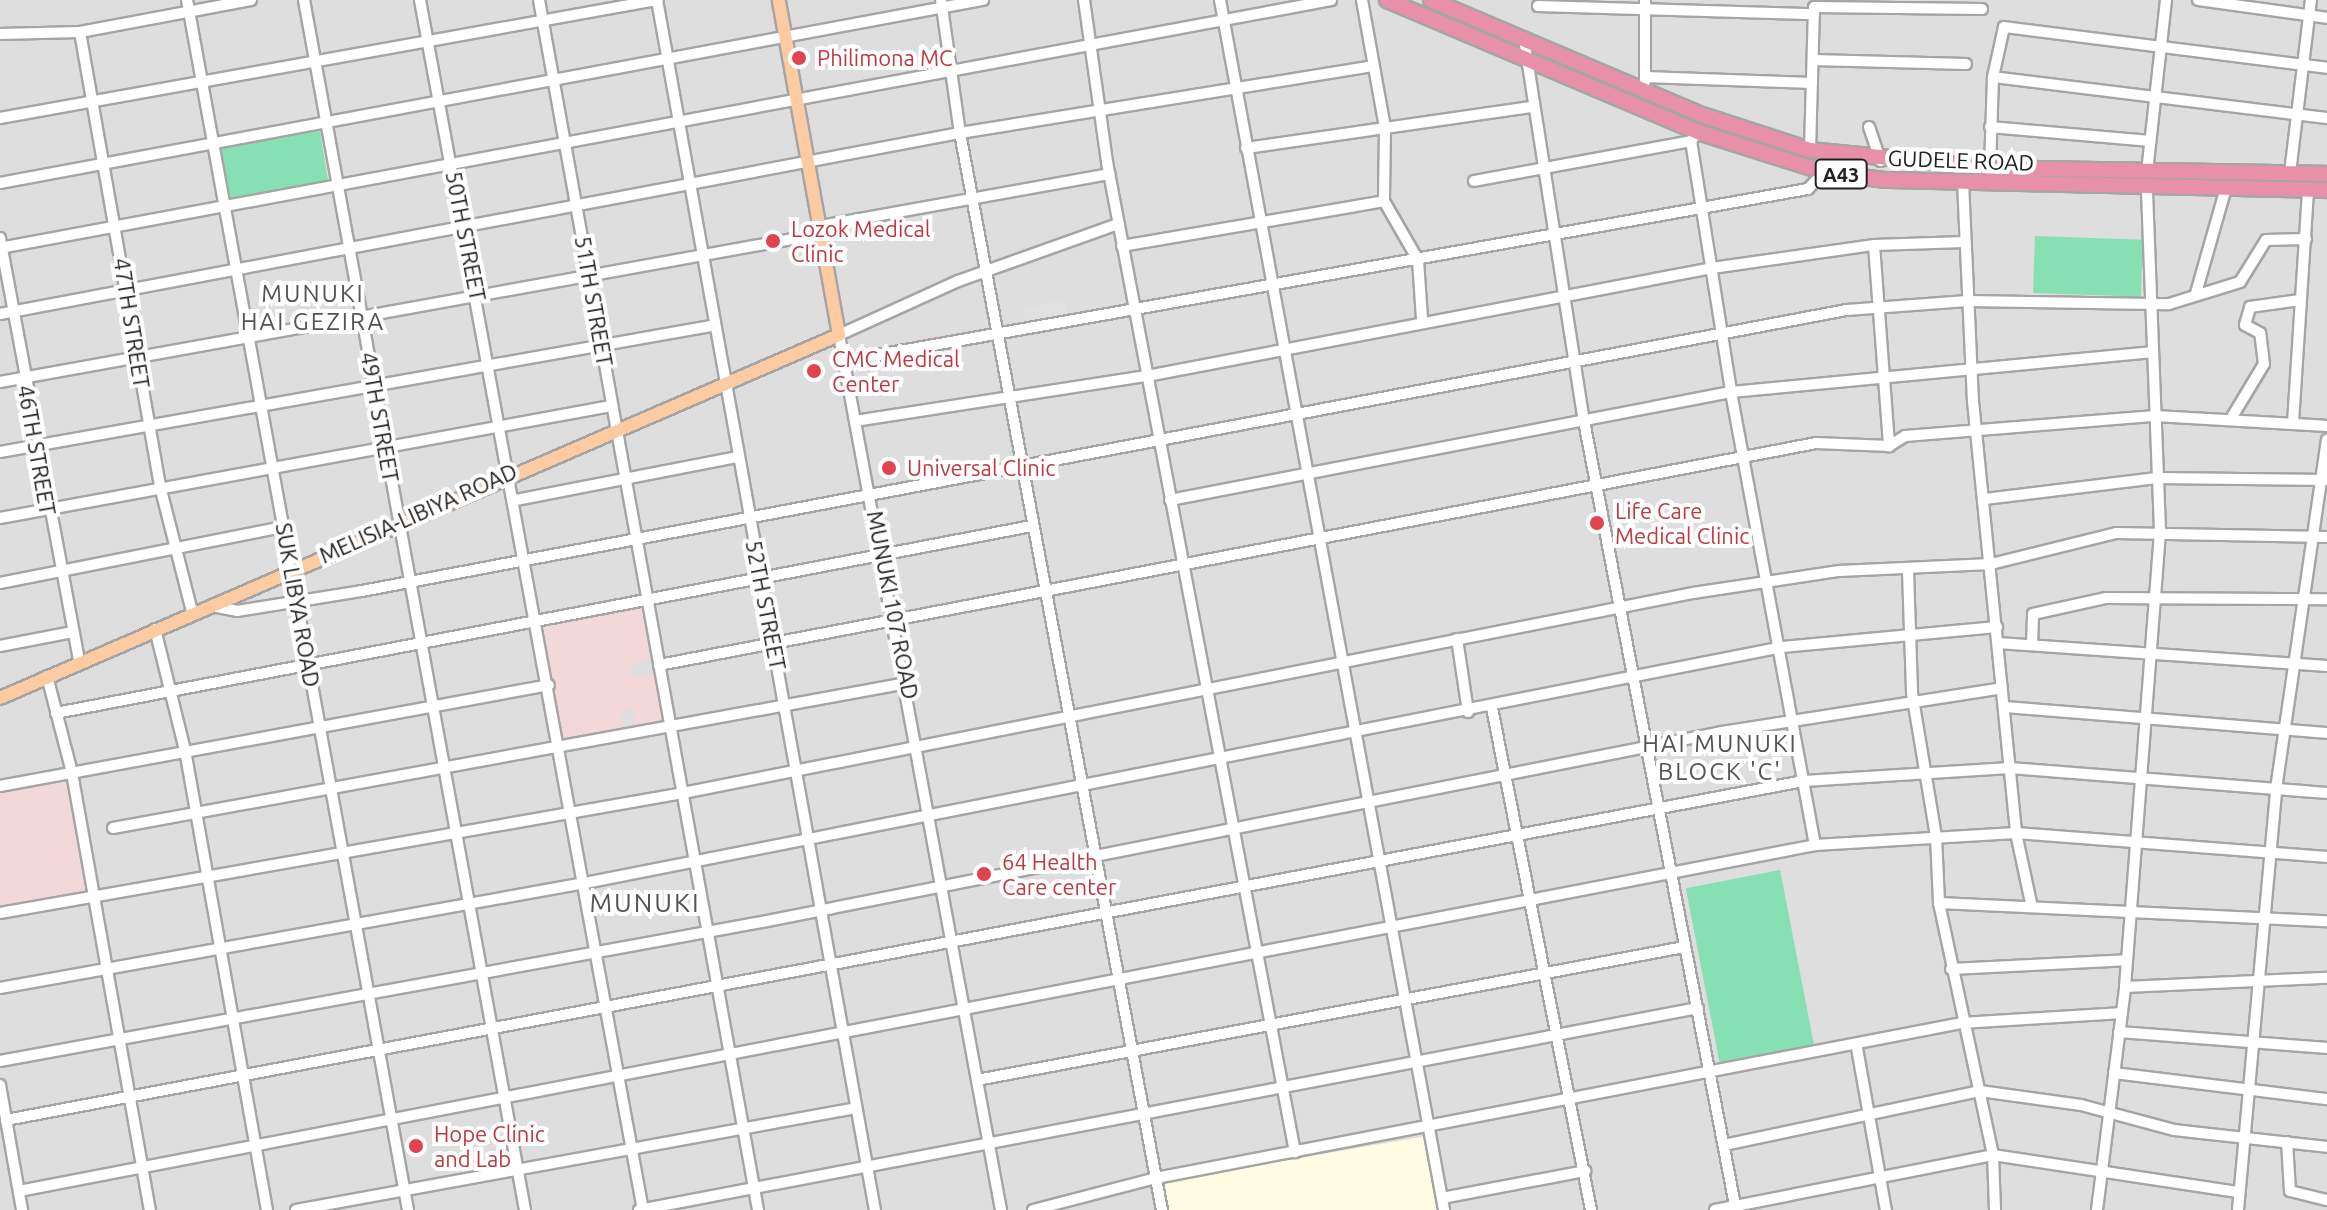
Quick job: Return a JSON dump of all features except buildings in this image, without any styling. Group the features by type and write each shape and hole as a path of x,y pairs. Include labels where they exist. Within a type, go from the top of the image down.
{"highway":[{"name":"GUDELE ROAD","path":"1387,0 1524,56 1695,136 1824,172 1946,182 2327,190"},
{"name":"GUDELE ROAD","path":"1431,0 1810,150 1881,161 1990,168 2327,174"},
{"path":"1946,182 1948,165"}],"main road":[{"name":"MUNUKI 107 ROAD","path":"779,0 839,335"},
{"name":"MELISIA-LIBIYA ROAD","path":"0,698 292,568 400,524 511,472 839,335"}],"street":[{"path":"0,34 80,32 188,6 251,0"},
{"name":"49TH STREET","path":"304,0 525,1210"},
{"name":"50TH STREET","path":"420,0 503,427 641,1210"},
{"name":"51TH STREET","path":"539,0 758,1210"},
{"path":"0,118 657,0"},
{"name":"52TH STREET","path":"657,0 698,256 810,838 819,908 875,1210"},
{"path":"0,183 441,105 553,84 665,58 787,39 942,5 983,0"},
{"path":"1084,0 1122,246 1181,562 1223,757 1231,826 1295,1152"},
{"path":"1220,0 1444,1210"},
{"path":"1,245 115,227 565,142 951,74 1331,0"},
{"path":"1362,0 1385,128 1384,201 1418,260 1422,319"},
{"path":"2147,172 2166,0"},
{"path":"2198,0 2327,18"},
{"path":"2290,173 2311,0"},
{"path":"942,5 960,133 990,268 997,338 1162,1210"},
{"path":"1645,5 1644,83 1812,83"},
{"name":"SUK LIBYA ROAD","path":"188,6 408,1210"},
{"path":"1538,6 1982,9"},
{"path":"1810,150 1814,7"},
{"path":"1990,168 1993,77 2004,27 2162,44 2327,68"},
{"name":"47TH STREET","path":"80,32 161,490 192,612"},
{"path":"1524,39 1539,168 1565,292 1584,421 1600,483 1638,676 1684,947 1736,1208"},
{"path":"1813,60 1966,64"},
{"path":"0,314 236,267 810,165 960,133 1234,86 1373,66"},
{"path":"1993,77 2327,118"},
{"path":"1246,148 1531,107"},
{"path":"1869,127 1881,161"},
{"path":"1990,127 2150,141"},
{"path":"1474,181 1695,136 1701,207 1731,392 1782,647 1815,845"},
{"path":"844,361 997,338 1418,260 1552,231 1814,188 1824,172"},
{"path":"0,382 698,256 1109,174"},
{"path":"1963,182 1967,301 2002,688 2016,833 2031,903"},
{"path":"2097,1210 2125,987 2127,914 2138,841 2160,530 2147,300 2147,188"},
{"path":"2196,294 2226,188"},
{"path":"2293,423 2308,190"},
{"path":"1122,246 1384,201"},
{"path":"839,335 990,268 1118,224"},
{"path":"212,606 230,611 410,582 749,520 1021,463 1722,331 1879,307 1967,301 2147,300 2169,304 2240,282 2266,240 2306,239"},
{"path":"855,421 1147,376 1422,319 1712,268 1874,245 1965,242"},
{"name":"46TH STREET","path":"1,245 34,446 79,662"},
{"path":"1874,245 1889,446"},
{"path":"2232,417 2264,364 2260,333 2245,325 2250,307 2300,300"},
{"path":"0,452 711,326"},
{"name":"MUNUKI 107 ROAD","path":"839,335 885,555 918,745 926,814 1001,1210"},
{"path":"1170,500 1731,392 1883,372 1973,369 2151,352"},
{"path":"0,518 611,406"},
{"path":"659,665 773,646 895,618 1047,591 1181,562 1816,443 1889,446 1905,436 2155,416 2232,417 2327,426"},
{"path":"2238,1210 2248,1089 2248,1042 2266,918 2276,789 2299,597 2324,479 2327,440"},
{"path":"516,500 738,457"},
{"path":"1985,499 2157,478 2324,479"},
{"path":"56,713 172,687 762,583 1032,526"},
{"path":"0,583 284,527"},
{"path":"0,913 93,899 572,810 683,793 1068,713 1622,607 1839,571 1908,571 1991,564 2080,538 2160,530 2327,537"},
{"path":"1908,571 1913,703 1936,836 1939,903 1962,1023 1993,1155 1995,1210"},
{"path":"2032,645 2034,613 2155,595 2327,599"},
{"path":"0,988 356,920 585,883 1082,782 1492,708 1782,647 1997,627"},
{"path":"155,629 172,687 185,750 267,1210"},
{"path":"0,646 73,632"},
{"path":"1457,639 1468,712"},
{"path":"1998,643 2327,666"},
{"path":"47,676 72,773 150,1210"},
{"path":"113,828 447,771 669,725 907,683"},
{"path":"0,786 549,685"},
{"path":"0,1061 481,968 939,886 1093,851 1368,802 1651,746 2002,688"},
{"path":"2004,707 2327,733"},
{"path":"1492,708 1591,1210"},
{"path":"6,1120 831,968 1804,781 2010,768 2143,776 2327,793"},
{"path":"19,1191 844,1037 964,1011 1393,930 1529,900 1672,877 1815,845 2016,833 2327,857"},
{"path":"1939,903 2031,903 2127,914 2327,921"},
{"path":"977,1080 1684,947"},
{"path":"1951,969 2126,960"},
{"path":"2125,987 2327,978"},
{"path":"641,1210 868,1169 988,1141 1698,1008"},
{"path":"1033,1210 1156,1178 1857,1048 1962,1023 2122,1013"},
{"path":"2119,1032 2327,1048"},
{"path":"1857,1048 1886,1210"},
{"path":"2114,1073 2327,1099"},
{"path":"0,1085 6,1120 5,1145 22,1210"},
{"path":"1724,1145 1980,1091 2033,1095 2108,1116 2242,1138 2327,1147"},
{"path":"296,1210 856,1108"},
{"path":"2287,1142 2290,1191 2327,1200"},
{"path":"1715,1210 1993,1155 2239,1192"},
{"path":"1442,1198 1585,1171"}],"shaded area":[{"path":"0,0 2327,0 2327,1210 0,1210"},
{"path":"1065,300 1068,315 1026,323 1023,308"},
{"path":"648,606 656,657 630,665 632,678 659,674 664,726 636,731 633,708 620,711 625,731 554,742 536,623"},
{"path":"70,776 89,896 0,910 0,788"},
{"path":"1427,1136 1439,1210 1165,1210 1160,1182"}],"green space":[{"path":"320,131 328,184 228,200 219,147"},
{"path":"2035,236 2143,240 2141,297 2033,293"},
{"path":"1780,870 1815,1048 1720,1066 1686,888"}],"place":[{"name":"Philimona MC","path":"799,58"},
{"name":"Lozok Medical Clinic","path":"773,241"},
{"name":"CMC Medical Center","path":"814,371"},
{"name":"Universal Clinic","path":"889,468"},
{"name":"Life Care Medical Clinic","path":"1597,523"},
{"name":"64 Health Care center","path":"984,874"},
{"name":"Hope Clinic and Lab","path":"416,1146"}],"district":[{"name":"MUNUKI HAI GEZIRA","path":"313,308"},
{"name":"HAI MUNUKI BLOCK 'C'","path":"1720,758"},
{"name":"MUNUKI","path":"645,903"}]}
